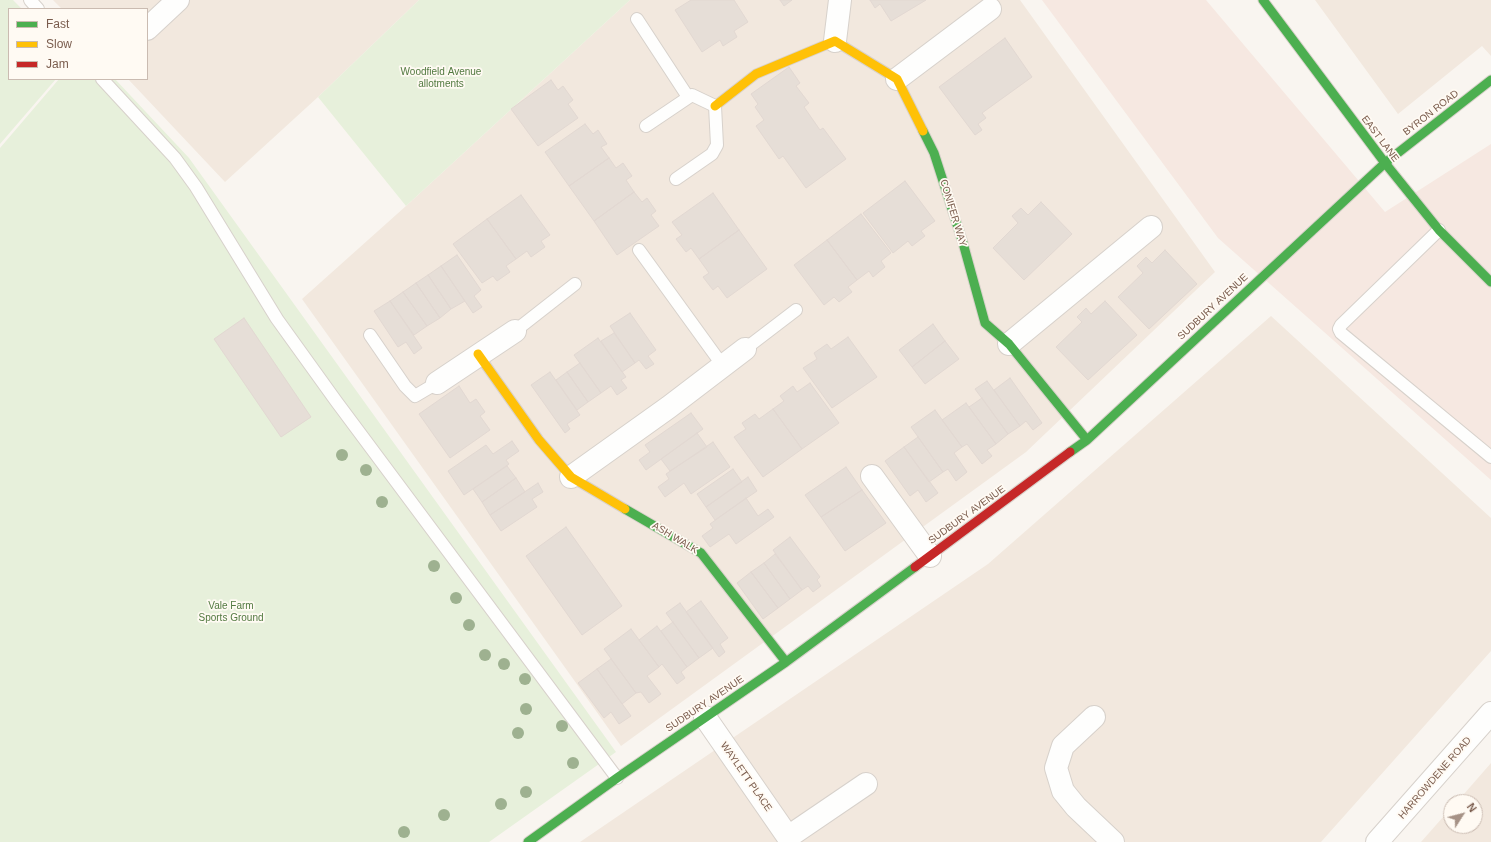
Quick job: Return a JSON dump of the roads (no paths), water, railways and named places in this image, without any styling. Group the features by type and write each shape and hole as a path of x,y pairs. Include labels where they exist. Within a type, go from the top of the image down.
{"street":[{"path":"148,28 178,0"},
{"path":"834,41 840,0"},
{"name":"EAST LANE","path":"1264,0 1384,163 1439,230 1491,282"},
{"path":"834,41 897,79 990,9"},
{"path":"715,106 756,74 834,41"},
{"name":"CONIFER WAY","path":"897,79 934,153 963,243 985,323 1009,344 1087,440"},
{"name":"BYRON ROAD","path":"1384,163 1491,80"},
{"name":"SUDBURY AVENUE","path":"528,842 705,717 786,662 1087,440 1384,163"},
{"path":"1009,344 1151,227"},
{"path":"437,383 478,354 515,331"},
{"path":"571,477 669,407 745,349"},
{"name":"ASH WALK","path":"478,354 539,440 571,477 701,553 786,662"},
{"path":"872,476 930,556"},
{"name":"HARROWDENE ROAD","path":"1377,842 1491,713"},
{"name":"WAYLETT PLACE","path":"705,717 784,839 866,784"},
{"path":"1094,717 1063,746 1056,768 1063,791 1076,807 1114,842"}],"lane":[{"path":"30,0 37,8"},
{"path":"637,18 688,97"},
{"path":"103,80 175,158 196,187 277,319 618,778"},
{"path":"646,126 692,95 715,106 717,145 712,154 676,179"},
{"path":"1439,230 1341,325 1340,329 1341,333 1491,457"},
{"path":"639,250 722,366"},
{"path":"515,331 575,284"},
{"path":"745,349 796,310"},
{"path":"370,335 405,386 415,396 437,383"}],"park label":[{"name":"Woodfield Avenue allotments","path":"441,78"},
{"name":"Vale Farm Sports Ground","path":"231,612"}]}
